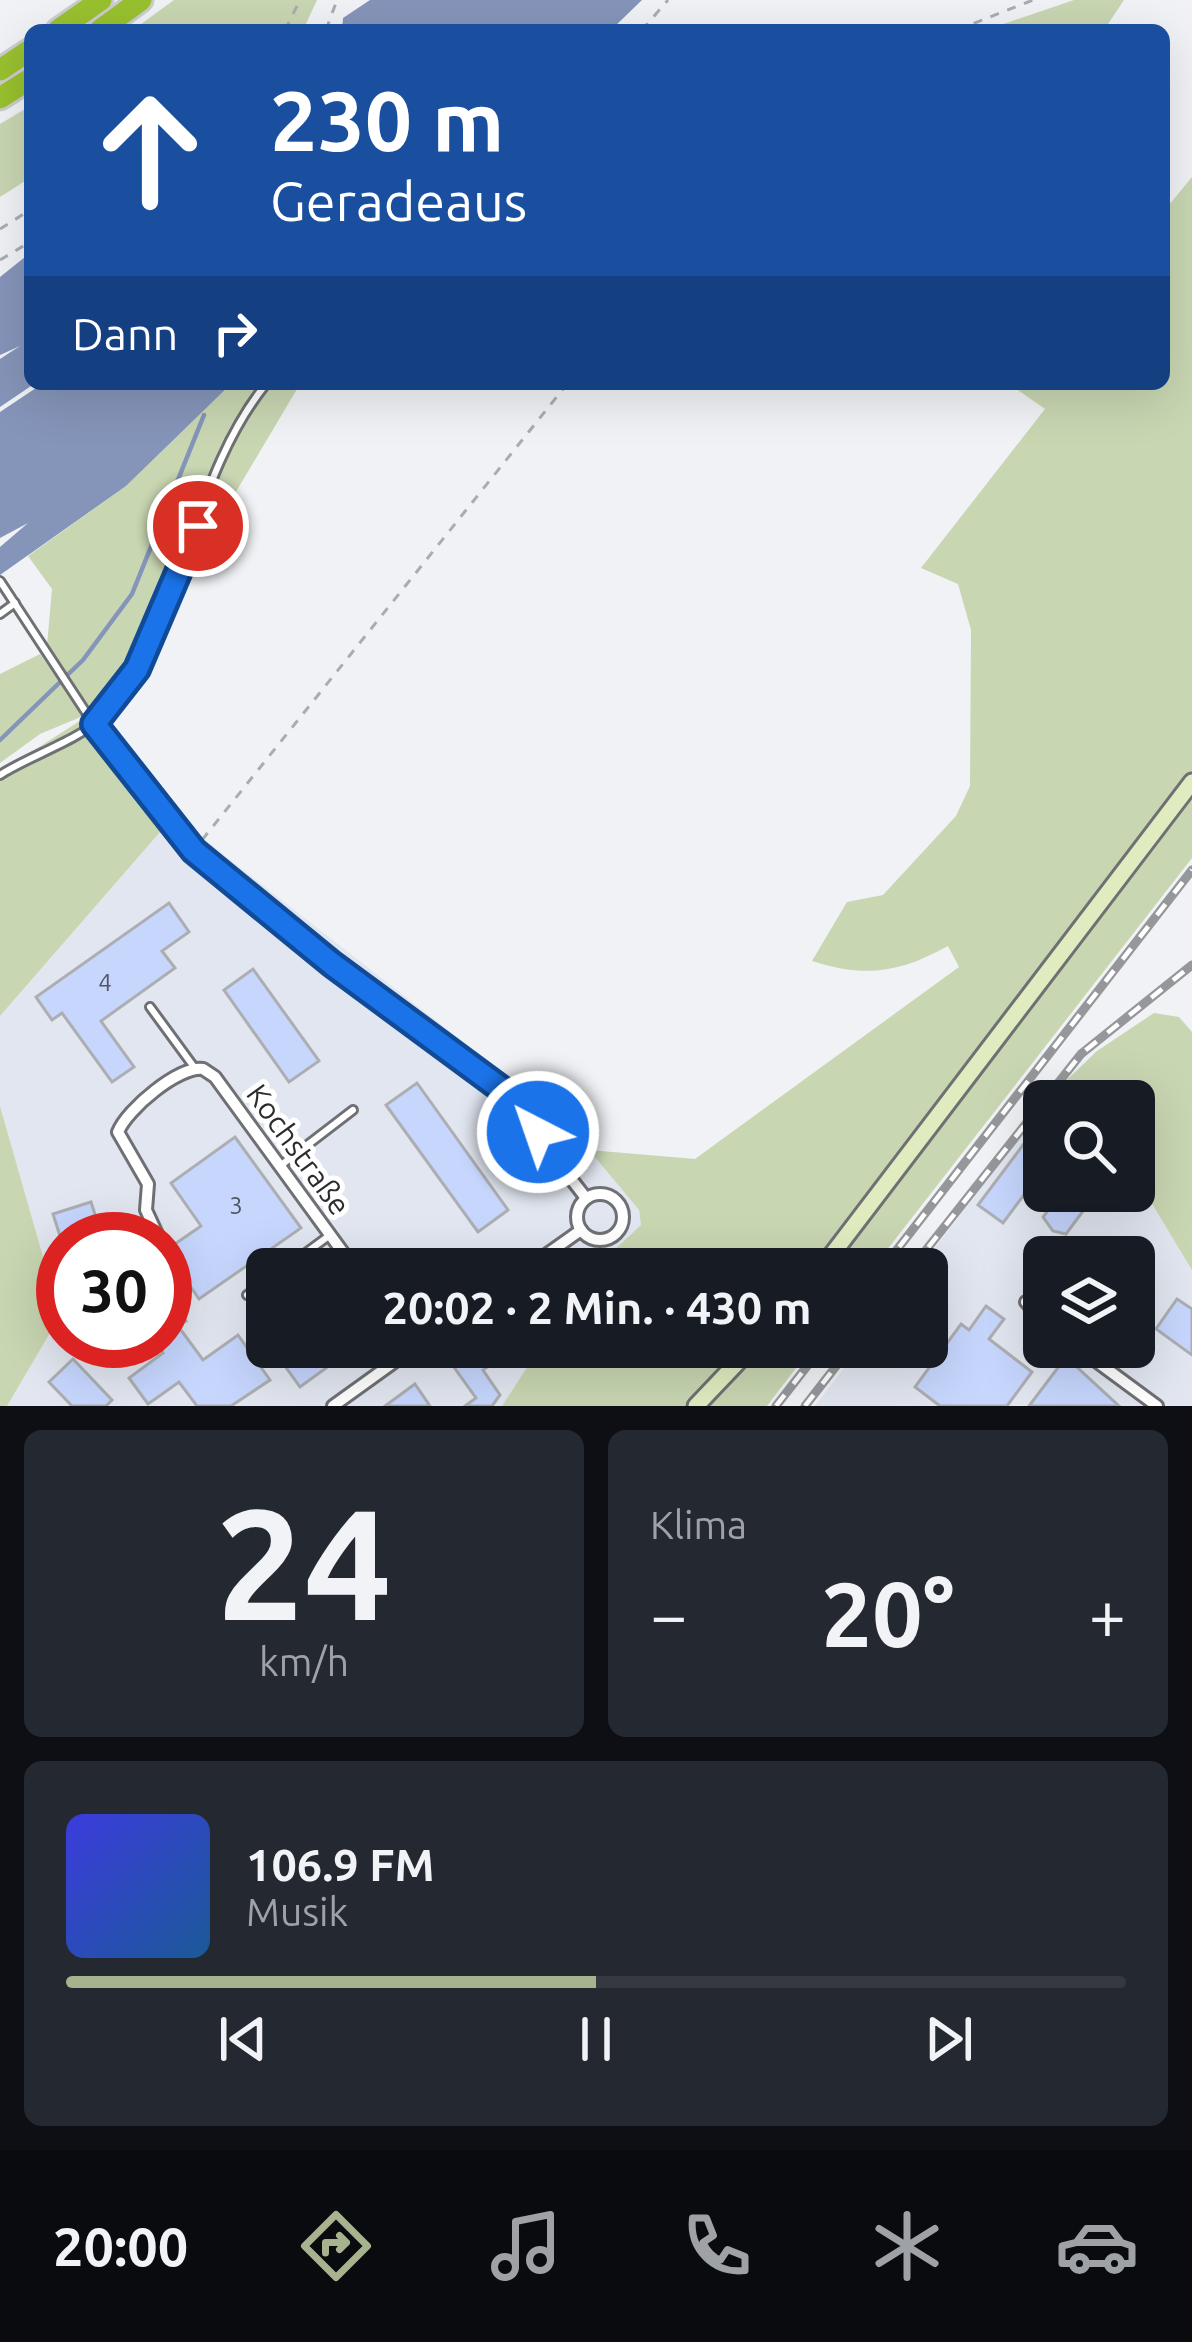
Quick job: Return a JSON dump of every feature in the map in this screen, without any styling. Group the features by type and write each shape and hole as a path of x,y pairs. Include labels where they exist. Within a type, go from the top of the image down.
{"highway":[{"path":"67,24 101,0"},
{"path":"108,24 141,0"}],"main road":[{"path":"837,1248 1192,782"},
{"path":"696,1406 732,1368"}],"street":[{"path":"94,724 194,851 332,964 500,1088 586,1198"},
{"path":"147,1212 148,1184 118,1132 129,1114 194,1067"},
{"name":"Kochstraße","path":"194,1067 215,1077 340,1248"},
{"path":"601,1193 616,1199 623,1221 615,1234 601,1240 581,1230 578,1209 586,1198 601,1193"},
{"path":"556,1248 581,1230"},
{"path":"333,1406 385,1368"},
{"path":"1105,1368 1157,1406"}],"lane":[{"path":"0,775 94,724 137,669 233,428 262,390"},
{"path":"1,583 94,724"},
{"path":"0,614 15,603"},
{"path":"150,1007 194,1067"},
{"path":"280,1166 353,1110"},
{"path":"312,1248 330,1235"}],"path":[{"path":"646,24 668,0"},
{"path":"973,24 1034,0"},
{"path":"194,851 355,642 562,390"}],"shaded area":[{"path":"174,816 530,1094 589,1150 639,1210 641,1225 616,1248 246,1248 246,1368 526,1368 502,1406 7,1406 36,1357 36,1368 192,1368 192,1212 36,1212 36,1232 0,1106 0,1016"},
{"path":"1023,1133 1023,1212 1155,1209 1192,1270 1192,1406 815,1406 844,1368 948,1368 948,1248 935,1248"}],"green space":[{"path":"174,0 317,0 306,24 141,24"},
{"path":"1074,0 1124,0 1108,24 1004,24"},
{"path":"24,110 24,182 0,197 0,124"},
{"path":"1192,177 1192,858 888,1248 616,1248 641,1225 639,1210 589,1150 695,1159 959,967 948,946 882,970 849,970 812,961 847,902 883,895 956,816 970,786 971,630 958,584 921,568 1045,409 1018,390 1170,390 1170,204"},
{"path":"225,390 296,390 136,660 87,717 174,816 0,1016 0,772 86,717 46,657 52,589 28,556 126,486"},
{"path":"40,654 83,716 40,734 0,763 0,674"},
{"path":"1154,1013 1179,1017 1192,1032 1192,1270 1155,1209 1155,1080 1067,1080 1097,1051"},
{"path":"0,1106 36,1232 36,1357 7,1406 0,1406"},
{"path":"526,1368 796,1368 767,1406 502,1406"}],"water":[{"path":"370,0 642,0 617,24 342,24 343,18"},
{"path":"24,258 25,390 0,407 0,359 20,346 0,355 0,277"},
{"path":"33,390 225,390 126,486 0,575 0,547 28,523 0,538 0,412"}],"building":[{"path":"169,903 189,932 162,951 175,968 101,1021 134,1067 112,1082 62,1013 52,1020 36,997"},
{"path":"253,969 319,1061 289,1082 224,990"},
{"path":"417,1083 508,1210 478,1232 386,1105"},
{"path":"235,1137 301,1228 272,1248 246,1248 246,1266 199,1299 192,1289 192,1232 201,1226 171,1183"},
{"path":"1023,1145 1023,1196 1003,1223 978,1205"},
{"path":"91,1202 94,1212 59,1212"},
{"path":"1047,1212 1082,1212 1066,1234 1053,1231 1043,1217"},
{"path":"1177,1299 1192,1309 1192,1355 1156,1329"},
{"path":"986,1306 1004,1319 989,1339 1032,1372 1007,1406 940,1406 915,1387 929,1368 948,1368 948,1342 961,1324 969,1330"},
{"path":"238,1335 246,1346 246,1368 261,1368 270,1380 231,1406 197,1406 179,1382 148,1404 129,1378 143,1368 192,1368 192,1345 203,1360"},
{"path":"64,1368 82,1368 112,1400 106,1406 72,1406 49,1382"},
{"path":"286,1368 326,1368 300,1387"},
{"path":"455,1368 486,1368 500,1395 492,1406 465,1406 476,1398"},
{"path":"1058,1368 1078,1368 1119,1406 1029,1406"},
{"path":"415,1384 430,1406 385,1406"}],"waterway":[{"path":"0,740 83,660 132,594 204,415"}],"railway":[{"path":"898,1248 1192,870"},
{"path":"928,1248 1081,1054 1192,965"},
{"path":"776,1406 806,1368"},
{"path":"805,1406 835,1368"}],"route":[{"path":"198,526 137,669 94,724 194,851 332,964 500,1088 538,1132"}]}
